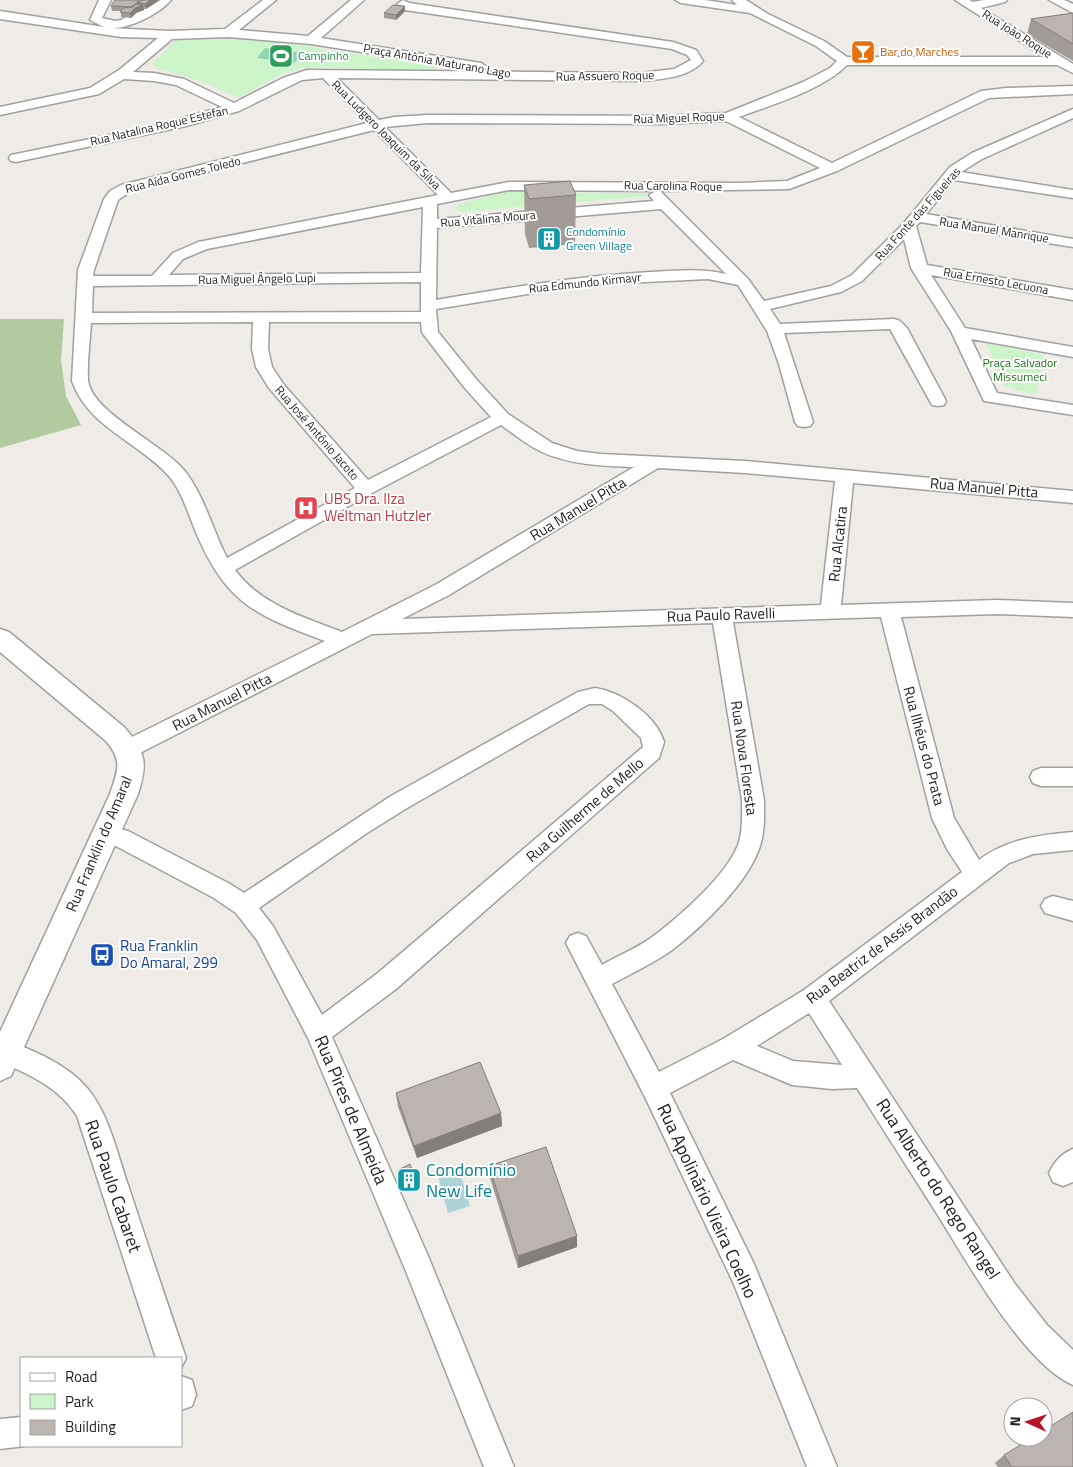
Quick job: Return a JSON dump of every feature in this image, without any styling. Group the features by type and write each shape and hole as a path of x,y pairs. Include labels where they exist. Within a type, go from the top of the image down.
{"street":[{"path":"105,0 96,20 121,25 128,24 166,0"},
{"path":"228,33 270,0"},
{"path":"311,40 358,0"},
{"path":"681,0 750,10"},
{"path":"738,0 750,10 828,48 844,61 1060,61"},
{"path":"967,3 1001,0"},
{"path":"1055,0 1073,9"},
{"name":"Rua João Roque","path":"967,3 1073,68"},
{"name":"Rua Assuero Roque","path":"324,72 527,77 662,75 691,67 697,61 693,53 673,46 405,6 403,4"},
{"name":"Praça Antônia Maturano Lago","path":"2,12 121,33 169,35 228,33 311,40 462,63 527,77"},
{"path":"0,111 94,91 121,75 169,35"},
{"name":"Rua Miguel Roque","path":"376,125 394,121 428,119 661,120 728,117 808,85 834,70 844,61"},
{"name":"Rua Natalina Roque Estefan","path":"16,158 187,121 234,108 295,77 324,72"},
{"name":"Rua Ludgero Joaquim da Silva","path":"324,72 447,197"},
{"path":"121,75 154,77 180,82 234,108"},
{"name":"Rua Carolina Roque","path":"156,280 178,256 203,245 500,187 528,184 779,186 800,182 986,94 1073,91"},
{"name":"Rua Fonte das Figueiras","path":"761,306 795,300 836,289 857,278 871,266 913,221 951,175 977,156 1073,113"},
{"path":"728,117 832,168"},
{"name":"Rua Aída Gomes Toledo","path":"344,640 296,621 245,594 223,568 188,492 177,475 151,449 109,420 90,403 83,392 80,381 85,280 86,270 111,199 119,191 376,125"},
{"path":"951,175 1073,194"},
{"path":"647,186 743,282 761,306 774,329 786,359 804,422"},
{"path":"430,201 428,277 430,332 434,340 470,384 502,418 546,447 575,456 601,460 656,462"},
{"name":"Rua Vitalina Moura","path":"430,224 665,204"},
{"path":"913,221 912,246 919,268 935,298 959,332 990,397 1073,410"},
{"name":"Rua Manuel Manrique","path":"913,221 1073,243"},
{"name":"Rua Carolina Roque","path":"178,256 179,243 187,236 226,227 258,234"},
{"name":"Rua Ernesto Lecuona","path":"919,268 1073,295"},
{"name":"Rua Edmundo Kirmayr","path":"83,318 261,318 428,312 552,285 604,279 708,274 743,282"},
{"name":"Rua Miguel Ângelo Lupi","path":"85,280 428,277"},
{"name":"Rua José Antônio Jacoto","path":"261,318 260,349 264,367 277,388 366,489"},
{"path":"774,329 894,324 899,328 938,401"},
{"path":"959,332 1073,352"},
{"path":"223,568 366,489 502,418"},
{"name":"Rua Manuel Pitta","path":"128,749 442,590 656,462 745,467 1073,497"},
{"name":"Rua Alcatira","path":"830,613 845,476"},
{"name":"Rua Paulo Ravelli","path":"370,628 997,607 1073,610"},
{"name":"Rua Ilhéus do Prata","path":"889,610 943,818 955,842 976,874"},
{"name":"Rua Nova Floresta","path":"598,980 662,943 694,915 732,877 749,846 753,824 753,800 722,615"},
{"path":"0,638 115,734 128,749"},
{"name":"Rua Guilherme de Mello","path":"244,906 398,802 585,698 596,694 610,698 654,738 654,746 644,758 387,981 318,1033"},
{"name":"Rua Franklin do Amaral","path":"3,1059 124,794 132,763 128,749"},
{"path":"1041,777 1073,777"},
{"name":"Rua Pires de Almeida","path":"106,834 120,838 244,906 265,933 318,1033 418,1266 499,1467"},
{"name":"Rua Beatriz de Assis Brandão","path":"654,1088 732,1047 813,998 1001,856 1033,845 1073,841"},
{"name":"Rua Apolinário Vieira Coelho","path":"578,943 654,1088 744,1274 822,1467"},
{"name":"Rua Alberto do Rego Rangel","path":"813,998 981,1257 1021,1314 1063,1362 1073,1370"},
{"path":"732,1047 792,1073 832,1077 865,1076"},
{"name":"Rua Paulo Cabaret","path":"3,1059 43,1069 67,1085 84,1104 98,1136 171,1357"},
{"path":"0,1434 20,1432"}],"green space":[{"path":"238,39 287,43 368,56 439,64 433,73 329,67 301,68 281,74 239,98 206,83 160,69 152,64 175,40"},
{"name":"Campinho","path":"265,48 305,53 294,63 257,58"},
{"path":"505,192 645,193 648,196 462,212 454,209 459,204"},
{"path":"0,319 64,319 61,360 66,396 81,425 0,448"},
{"name":"Praça Salvador Missumeci","path":"986,343 1044,355 1036,395 1004,386"}],"water":[{"path":"459,1169 470,1206 448,1213 438,1176"}],"building":[{"path":"115,0 138,0 131,7 111,6"},
{"path":"142,0 151,0 145,4 139,3"},
{"path":"136,4 143,5 135,8 130,13 120,12 123,8 133,7"},
{"path":"393,5 405,6 396,15 384,13"},
{"path":"1073,13 1073,44 1031,19"},
{"path":"570,181 576,195 529,199 524,185"},
{"path":"480,1062 501,1113 414,1146 396,1093"},
{"path":"546,1147 577,1236 518,1256 489,1166"},
{"name":"Condomínio New Life","path":"410,1164 417,1183 406,1188 398,1170"},
{"path":"1073,1412 1073,1467 1012,1467 1004,1455 1017,1447 1053,1447 1053,1425"}],"place":[{"name":"Bar do Marches","path":"863,52"},
{"name":"Campinho","path":"281,56"},
{"name":"Condomínio Green Village","path":"549,239"},
{"name":"UBS Dra. Ilza Weltman Hutzler","path":"306,508"},
{"name":"Rua Franklin Do Amaral, 299","path":"102,955"},
{"name":"Condomínio New Life","path":"409,1180"}]}
